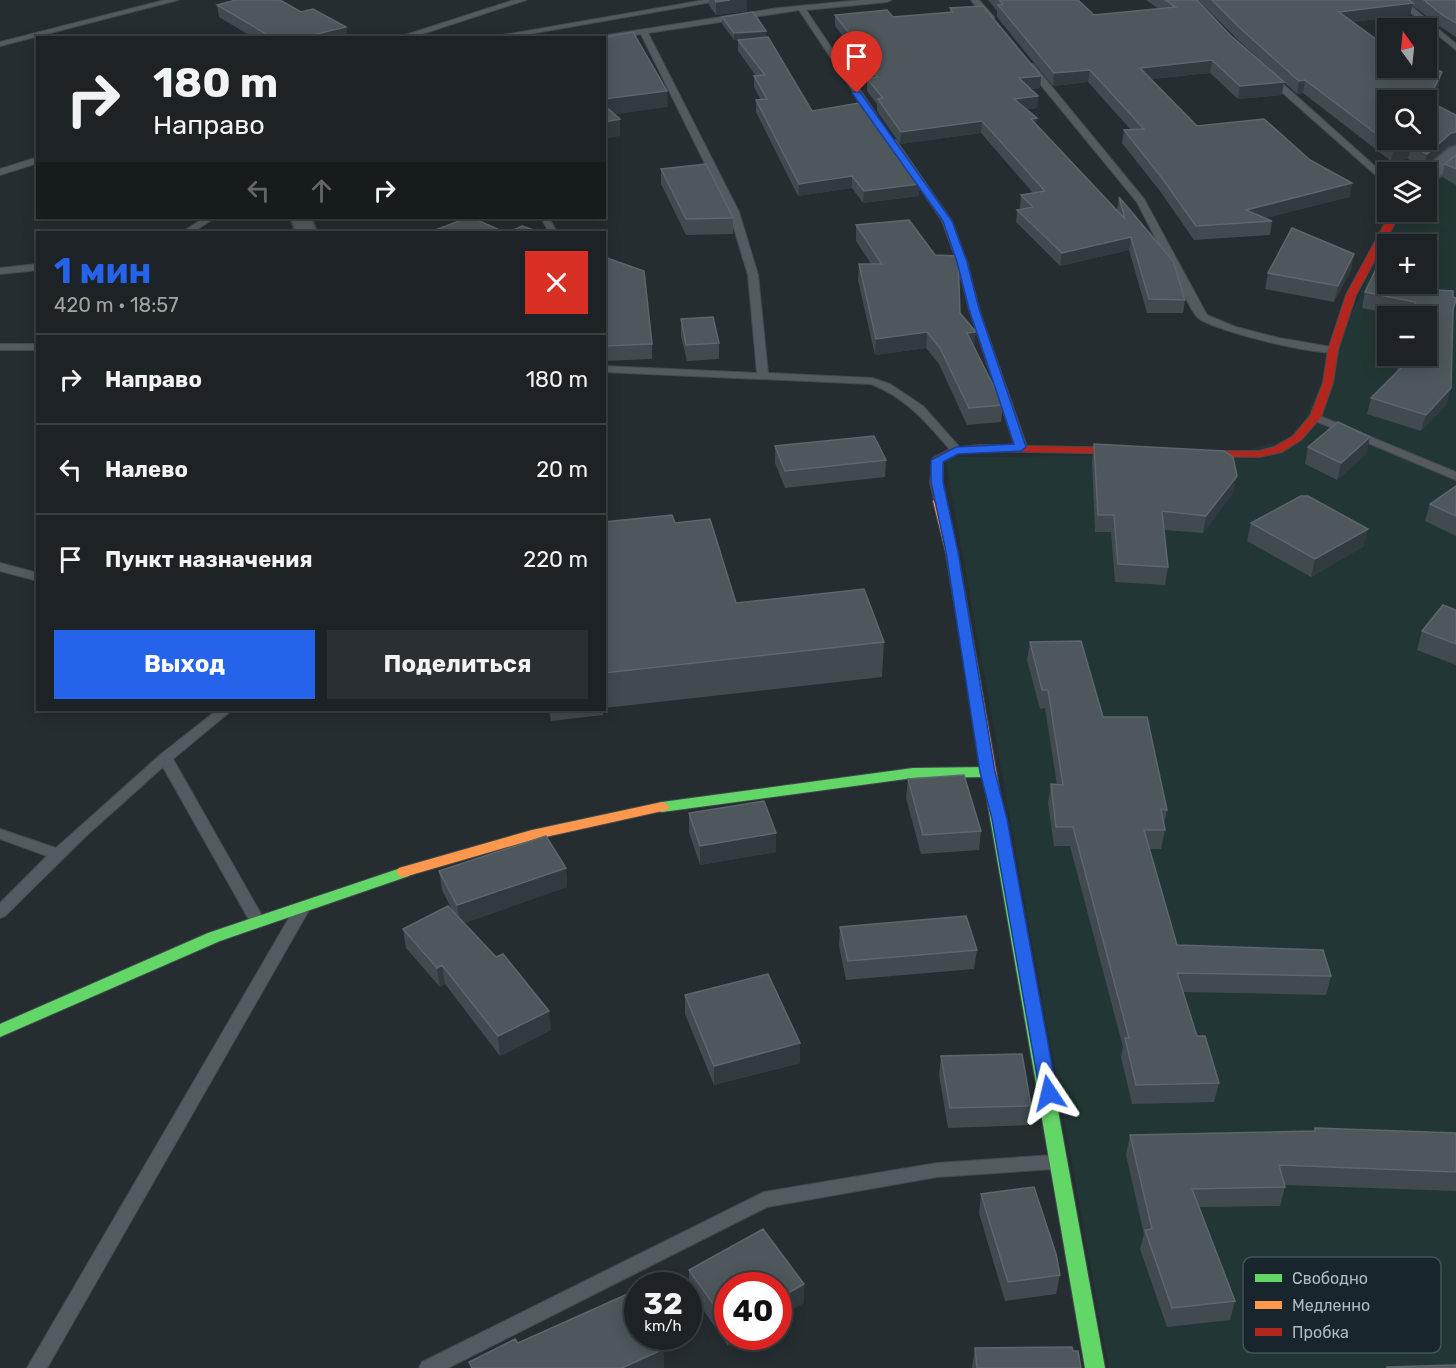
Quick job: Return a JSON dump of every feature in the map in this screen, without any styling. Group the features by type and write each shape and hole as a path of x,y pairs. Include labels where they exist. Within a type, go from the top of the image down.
{"street":[{"path":"1437,168 1456,152"},
{"path":"1171,453 1259,454 1278,450 1297,438 1315,417 1328,383 1334,350 1351,295 1391,222"},
{"path":"1095,1368 1002,831 988,772 952,552 937,482 937,460 956,450 1021,447 1148,452"},
{"path":"0,1031 213,937 449,856 574,824 680,803 868,777 913,773 988,772"}],"lane":[{"path":"0,44 174,0"},
{"path":"406,36 522,0"},
{"path":"502,36 718,0"},
{"path":"606,38 801,8 887,0"},
{"path":"975,0 995,23"},
{"path":"1399,0 1456,48"},
{"path":"801,8 877,121"},
{"path":"643,31 734,212 753,275 763,375"},
{"path":"1021,54 1039,79 1097,144 1141,201 1197,310 1203,317 1251,334 1334,350"},
{"path":"1263,70 1377,173"},
{"path":"884,130 947,221 1021,447"},
{"path":"0,172 36,161"},
{"path":"189,231 208,219"},
{"path":"0,272 36,267"},
{"path":"0,347 36,347"},
{"path":"606,369 872,381 908,396 956,450"},
{"path":"1315,417 1456,476"},
{"path":"0,567 36,576"},
{"path":"0,912 57,854 165,758 224,711"},
{"path":"165,758 191,808 257,921"},
{"path":"0,834 57,854"},
{"path":"37,1368 303,906"},
{"path":"429,1368 764,1200 937,1170 1061,1162"}],"green space":[{"path":"1456,157 1456,1368 1109,1368 945,457 1228,455 1297,436 1377,257 1377,294 1437,294 1437,234 1387,234 1392,223 1437,222 1437,174"}],"building":[{"path":"236,0 280,0 301,12 313,9 346,27 308,36 270,36 217,5"},
{"path":"999,0 1078,0 1094,15 1176,7 1165,0 1197,0 1230,35 1284,82 1240,86 1212,60 1140,68 1197,126 1264,119 1310,160 1352,183 1246,210 1272,221 1196,226 1124,130 1144,129 1090,70 1054,73 998,5 1003,4"},
{"path":"1212,0 1409,0 1413,3 1339,12 1377,40 1377,78 1437,78 1437,70 1442,72 1433,90 1377,90 1377,134 1305,80 1299,81"},
{"path":"1424,0 1456,0 1456,23 1441,14"},
{"path":"983,6 1041,76 1019,78 1038,96 1014,99 1037,118 1031,119 1125,219 1119,197 1173,261 1185,300 1149,299 1131,237 1062,253 1017,210 1033,207 1021,195 1045,191 982,121 901,132 878,99 883,98 867,79 878,77 866,63 872,62 835,15 887,10 893,17 953,12 950,8"},
{"path":"753,12 766,31 734,33 722,17"},
{"path":"633,32 667,91 606,99 606,37"},
{"path":"768,37 812,111 865,102 903,156 897,157 920,184 864,191 852,176 799,184 756,100 767,99 754,76 765,75 738,40"},
{"path":"1437,106 1456,115 1456,132 1451,133 1437,145"},
{"path":"606,107 620,119 606,122"},
{"path":"1420,150 1432,150 1427,154"},
{"path":"1456,155 1456,169 1445,164"},
{"path":"706,164 733,218 686,219 661,169"},
{"path":"464,219 475,219 502,231 433,231"},
{"path":"909,220 935,255 958,256 960,313 976,332 967,333 1003,405 969,408 940,348 927,332 876,339 859,264 882,264 856,225"},
{"path":"522,226 537,231 511,231"},
{"path":"1292,228 1354,254 1338,286 1268,273"},
{"path":"606,258 644,271 652,344 606,346"},
{"path":"1377,267 1377,294 1437,294 1437,290 1453,291 1453,297 1456,300 1453,309 1451,388 1426,415 1371,398 1401,366 1437,366 1437,306 1415,306 1415,302 1365,292"},
{"path":"713,317 719,343 686,345 681,319"},
{"path":"1338,422 1370,437 1341,463 1308,447"},
{"path":"874,436 886,460 785,471 775,446"},
{"path":"1094,444 1224,451 1233,457 1237,476 1206,516 1162,511 1168,567 1118,564 1114,515 1098,515"},
{"path":"1456,486 1456,516 1430,504"},
{"path":"1301,496 1308,496 1368,529 1315,559 1251,523"},
{"path":"672,515 675,523 710,519 736,603 864,589 884,642 606,673 606,522"},
{"path":"1443,605 1456,610 1456,644 1422,631"},
{"path":"1081,641 1103,717 1147,717 1167,810 1161,809 1165,830 1144,830 1177,945 1323,950 1331,976 1177,973 1197,1036 1205,1036 1219,1083 1136,1085 1125,1038 1129,1038 1073,827 1056,827 1051,784 1063,785 1048,690 1042,690 1030,642"},
{"path":"964,775 981,831 923,835 908,779"},
{"path":"764,801 776,833 700,846 689,813"},
{"path":"546,836 566,868 457,905 439,871"},
{"path":"448,906 496,957 503,954 549,1011 498,1036 442,965 437,968 403,929"},
{"path":"966,916 977,950 848,961 840,927"},
{"path":"768,974 800,1043 714,1066 685,995"},
{"path":"1022,1054 1031,1106 950,1108 941,1056"},
{"path":"1315,1128 1456,1133 1456,1172 1279,1165 1285,1187 1192,1189 1235,1301 1172,1308 1145,1230 1152,1229 1130,1135 1315,1131"},
{"path":"1034,1187 1056,1254 1060,1275 1008,1282 981,1194"},
{"path":"763,1229 804,1284 792,1291 792,1272 714,1272 714,1305 702,1288 702,1272 689,1270"},
{"path":"624,1296 624,1350 662,1350 622,1368 472,1368 469,1362 515,1339 518,1343"},
{"path":"1072,1347 1073,1351 1078,1351 1081,1368 977,1368 975,1348"},
{"path":"1456,1365 1456,1368 1387,1368 1387,1367"}],"traffic: fast":[{"path":"662,807 913,773 988,772"},
{"path":"990,776 1095,1368"},
{"path":"0,1031 214,937 404,872"}],"traffic: slow":[{"path":"939,501 952,554 990,776"},
{"path":"404,872 532,835 662,807"}],"traffic: jam":[{"path":"1187,454 1259,454 1278,450 1297,438 1315,417 1328,383 1333,350 1351,295 1391,222"},
{"path":"939,501 936,482 937,460 956,450 979,448 1138,451"}],"route":[{"path":"857,93 947,221 1021,447 956,450 937,460 936,465 937,482 952,552 988,772 999,819 1049,1093"}]}
